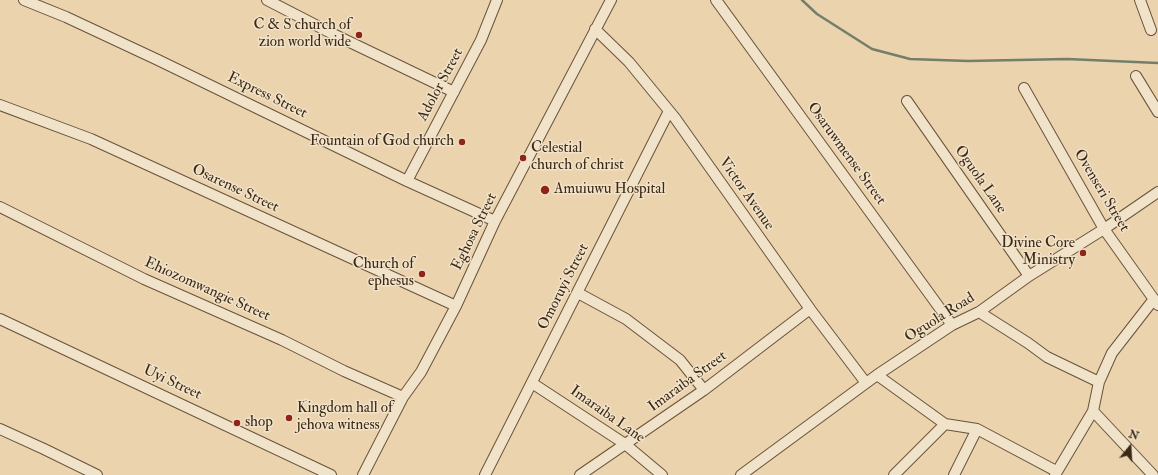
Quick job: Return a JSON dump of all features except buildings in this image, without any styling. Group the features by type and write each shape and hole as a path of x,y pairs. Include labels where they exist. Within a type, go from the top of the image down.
{"street":[{"name":"Express Street","path":"24,0 66,17 158,60 407,181 496,221"},
{"path":"267,0 333,34 454,92"},
{"name":"Adolor Street","path":"407,181 481,40 496,0"},
{"name":"Eghosa Street","path":"363,475 403,397 422,372 456,306 496,221 611,0"},
{"name":"Osaruwmense Street","path":"716,0 952,326"},
{"path":"1140,0 1151,30"},
{"name":"Victor Avenue","path":"595,29 629,62 669,111 810,309 866,383"},
{"path":"1136,76 1158,112"},
{"name":"Ovenseri Street","path":"1024,88 1104,229 1156,302"},
{"name":"Oguola Lane","path":"907,101 1029,276"},
{"name":"Osarense Street","path":"0,105 92,140 456,306"},
{"name":"Omoruyi Street","path":"490,473 532,383 669,111"},
{"name":"Oguola Road","path":"741,475 866,383 952,326 979,312 1029,276 1104,229 1158,192"},
{"name":"Ehiozomwangie Street","path":"0,207 144,279 275,337 344,371 403,397"},
{"path":"578,293 626,319 680,360 704,390"},
{"path":"877,376 945,424 978,429 1055,473 1093,411 1099,382 1112,353 1156,302"},
{"name":"Imaraiba Street","path":"580,475 704,390 810,309"},
{"path":"979,312 1047,357 1099,382"},
{"name":"Uyi Street","path":"0,319 331,475"},
{"name":"Imaraiba Lane","path":"532,383 626,444 662,475"},
{"path":"1093,411 1153,475"},
{"path":"894,475 945,424"},
{"path":"0,429 80,471 97,475"},
{"path":"954,475 978,429"}],"waterway":[{"path":"802,0 817,14 872,49 910,59 968,61 1067,59 1158,63"}],"place":[{"name":"C & S church of zion world wide","path":"359,35"},
{"name":"Fountain of God church","path":"462,142"},
{"name":"Celestial church of christ","path":"523,158"},
{"name":"Amuiuwu Hospital","path":"545,190"},
{"name":"Divine Core Ministry","path":"1083,253"},
{"name":"Church of ephesus","path":"422,274"},
{"name":"Kingdom hall of jehova witness","path":"289,418"},
{"name":"shop","path":"237,423"}]}
